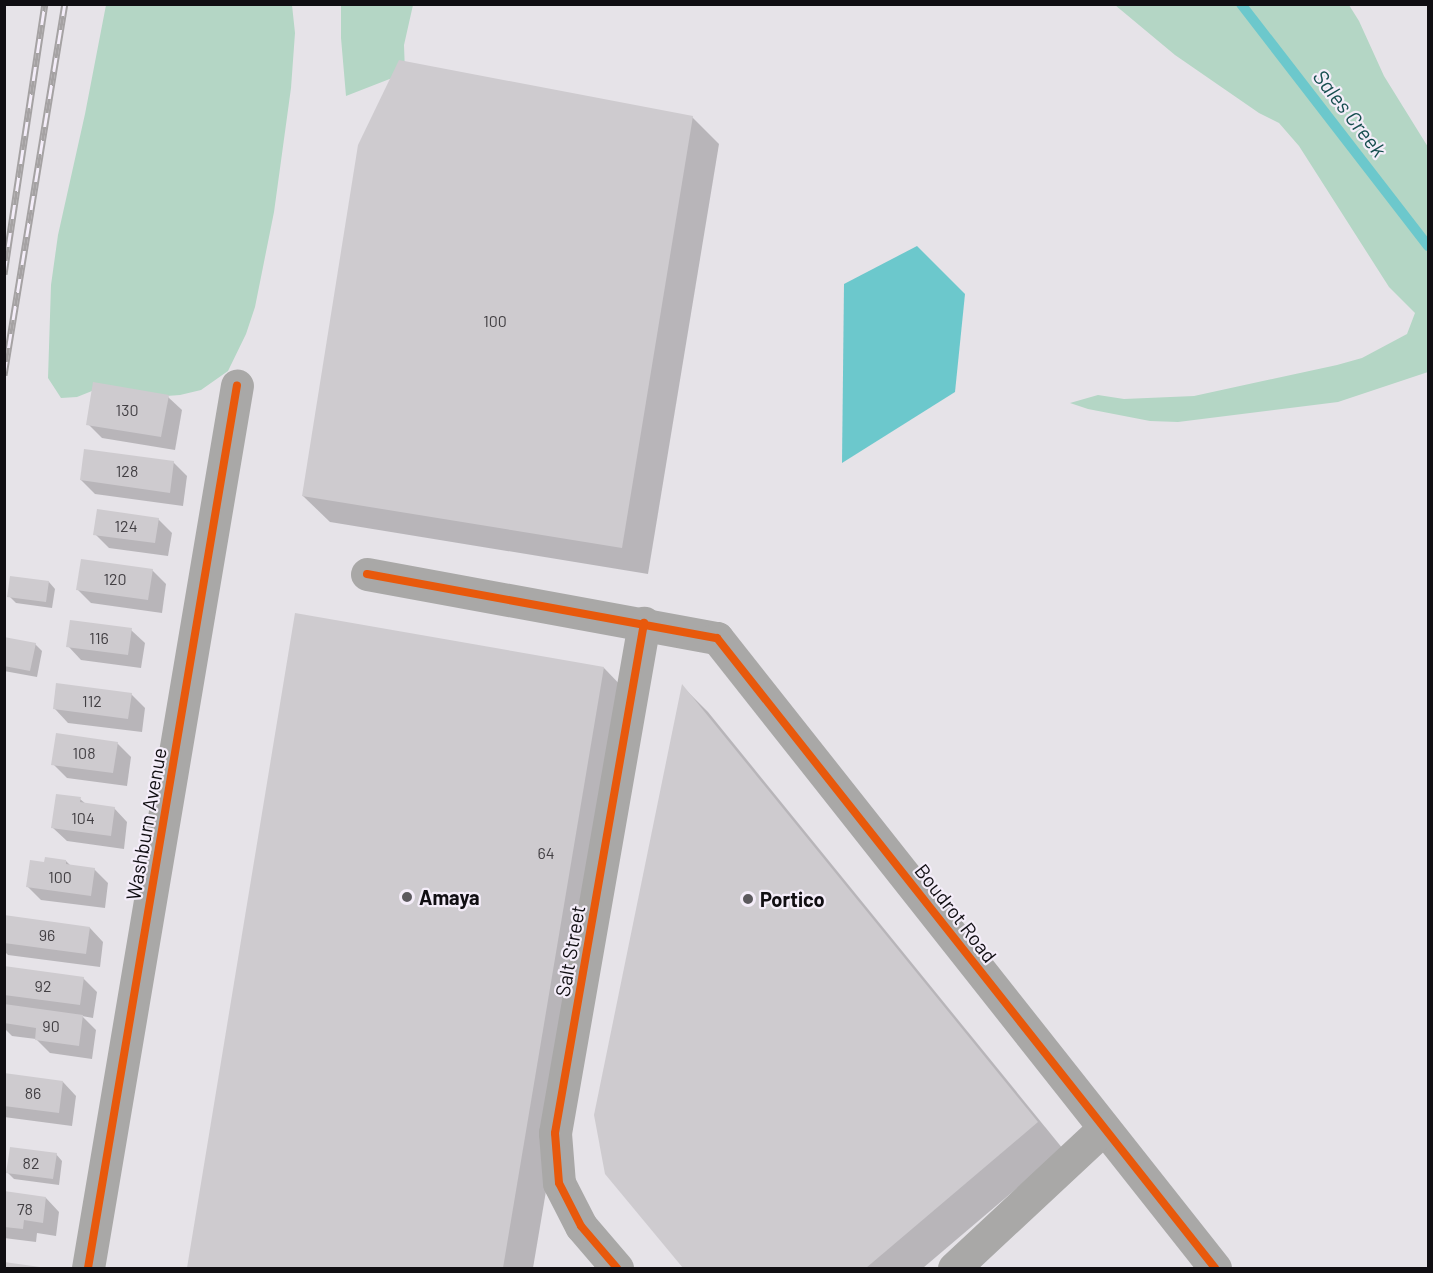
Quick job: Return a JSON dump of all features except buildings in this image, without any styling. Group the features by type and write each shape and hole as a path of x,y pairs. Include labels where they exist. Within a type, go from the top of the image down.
{"street":[{"name":"Washburn Avenue","path":"88,1269 237,385"},
{"name":"Boudrot Road","path":"367,574 717,638 1215,1269"},
{"name":"Salt Street","path":"617,1269 581,1226 559,1183 555,1132 644,623"},
{"path":"954,1269 1104,1128"}],"green space":[{"path":"106,5 292,5 295,33 291,88 274,212 255,307 246,334 228,371 201,390 180,395 153,397 92,391 77,397 61,398 48,378 51,285 58,235"},
{"path":"341,5 413,5 404,45 405,73 346,96 341,38"},
{"path":"1115,5 1349,5 1359,21 1384,76 1428,147 1428,372 1338,402 1178,422 1150,421 1088,409 1070,403 1098,395 1124,399 1194,396 1337,365 1362,358 1407,334 1415,313 1389,287 1299,146 1279,123 1259,113 1175,55"}],"water":[{"path":"917,246 965,294 955,392 842,463 844,284"}],"waterway":[{"name":"Sales Creek","path":"1241,4 1428,246"}],"railway":[{"path":"4,274 45,4"},
{"path":"4,375 65,4"}],"cycle path":[{"path":"88,1268 237,385"},
{"path":"367,574 717,638 1215,1268"},
{"path":"617,1268 581,1226 559,1183 555,1133 644,623"}],"place":[{"name":"Amaya","path":"407,897"},
{"name":"Portico","path":"748,899"}]}
